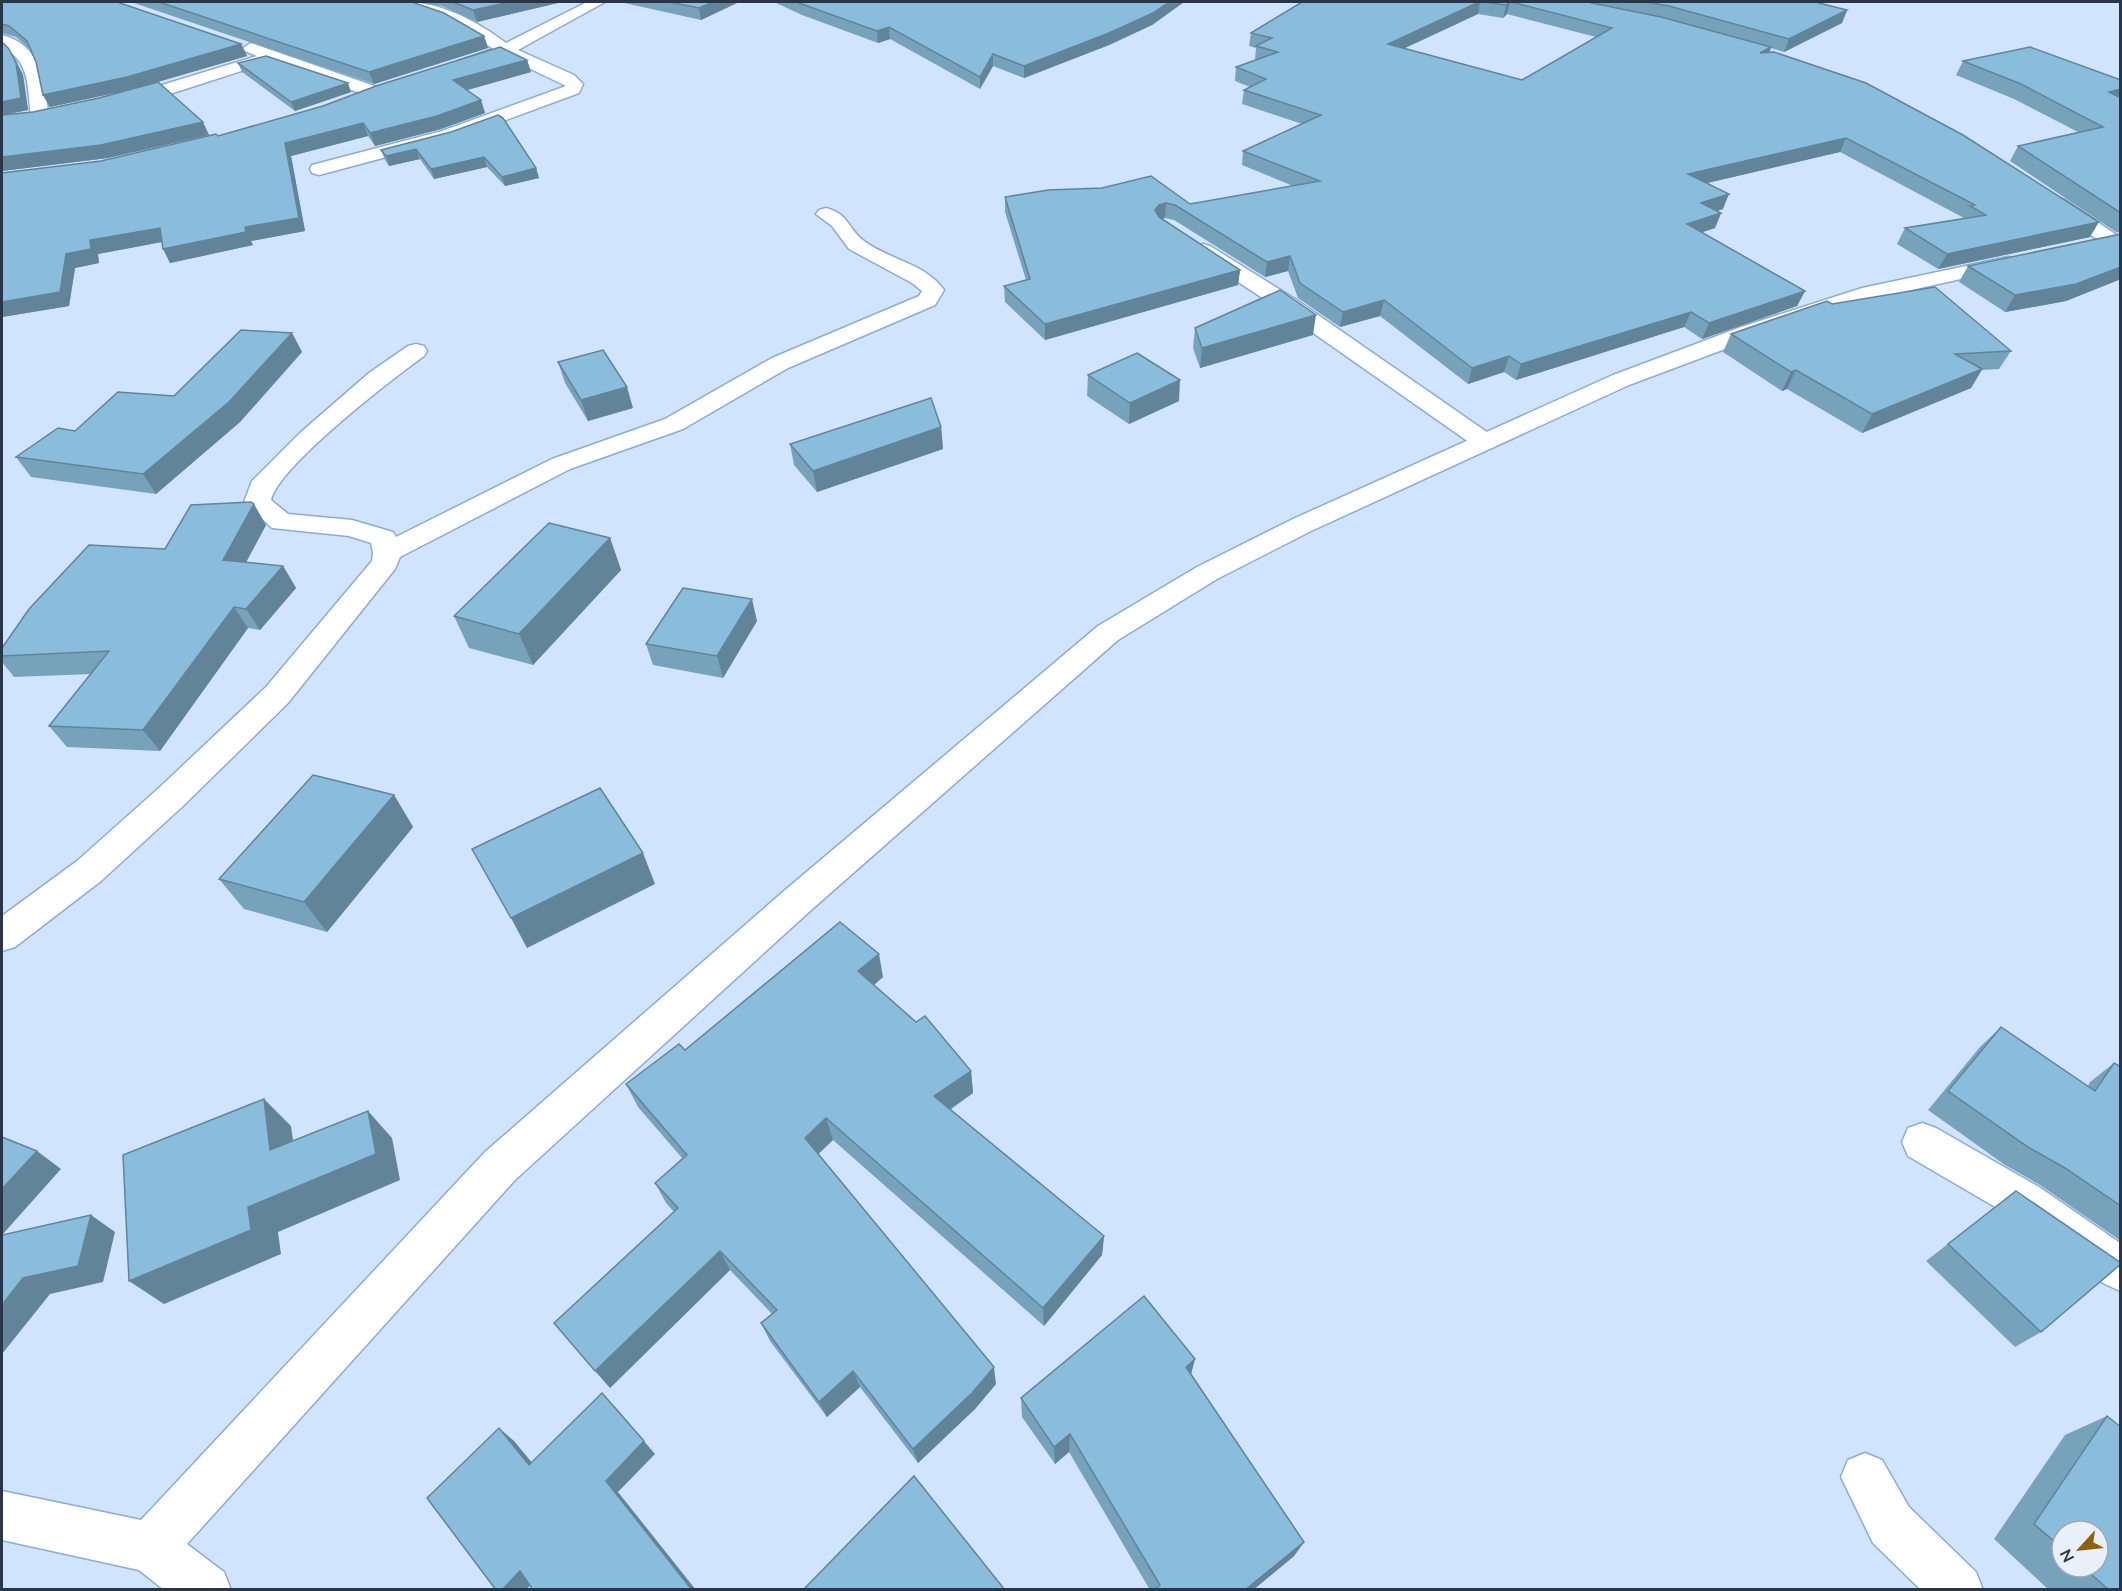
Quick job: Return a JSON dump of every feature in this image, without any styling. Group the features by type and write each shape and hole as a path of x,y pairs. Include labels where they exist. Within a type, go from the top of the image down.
{"street":[{"path":"319,169 448,135 573,89 575,84 568,79 505,50 476,28 444,14 405,2"},
{"path":"449,69 505,50 598,2"},
{"path":"2,40 23,52 34,73 40,117"},
{"path":"237,43 379,90 352,100"},
{"path":"112,102 167,89 272,56"},
{"path":"21,120 60,113"},
{"path":"2042,193 2116,240"},
{"path":"387,553 561,464 674,424 780,363 927,300 933,290 920,278 855,244 839,222 826,214"},
{"path":"1186,239 1287,304 1485,442"},
{"path":"150,1546 500,1166 797,901 1108,633 1218,567 1302,525 1621,380 1749,332 1870,293 2116,240"},
{"path":"2,936 89,871 172,796 277,695 385,563 387,553 383,538 352,528 281,522 257,502 261,487 309,438 377,378 416,351"},
{"path":"1922,1142 2024,1201 2121,1269"},
{"path":"1865,1477 1891,1525 1958,1590"},
{"path":"2,1516 150,1546 206,1590"}],"building":[{"path":"2,2 117,2 241,44 127,77 43,95 36,62 27,41 9,26 2,24"},
{"path":"159,2 412,2 444,13 484,36 369,72"},
{"path":"453,2 510,2 473,10"},
{"path":"669,2 713,2 699,8"},
{"path":"796,2 1169,2 1153,13 1109,33 1024,66 993,54 980,77 889,27 877,31"},
{"path":"1302,2 1479,2 1388,44 1522,80 1612,28 1511,2 1587,2 1661,17 1771,47 1760,53 1774,52 1866,83 1963,135 2099,222 1947,254 1905,228 1986,215 1970,206 1975,205 1846,138 1688,174 1729,194 1701,203 1721,213 1687,224 1805,291 1709,323 1691,312 1521,364 1509,356 1472,368 1384,300 1343,312 1300,283 1290,256 1267,262 1175,205 1166,203 1159,205 1155,210 1159,217 1240,270 1045,324 1004,286 1030,279 1005,197 1048,190 1102,188 1151,176 1190,204 1320,181 1243,151 1321,115 1244,90 1266,79 1236,67 1278,52 1256,46 1272,38 1251,33"},
{"path":"1484,2 1510,2 1506,5"},
{"path":"1647,2 1815,2 1847,10 1789,39"},
{"path":"2,42 9,49 16,63 21,98 2,102"},
{"path":"500,47 527,60 453,80 481,100 437,116 370,133 363,123 285,143 299,218 245,227 246,232 163,249 160,228 90,240 91,249 66,254 60,292 2,302 2,173 101,161 216,134 218,136 323,106 376,86"},
{"path":"2030,47 2121,80 2121,89 2109,92 2121,98 2121,213 2018,146 2103,127 2021,84 1963,61"},
{"path":"266,56 348,83 291,102 238,63"},
{"path":"158,82 203,122 101,145 2,157 2,115 33,112"},
{"path":"498,115 503,118 536,168 502,177 484,157 431,169 416,149 386,156 381,150 451,132"},
{"path":"2121,234 2121,267 2076,284 2015,295 1968,266"},
{"path":"1935,287 2011,351 1955,354 1982,369 1872,414 1796,370 1791,372 1731,334 1827,301 1832,304"},
{"path":"1280,290 1316,315 1202,348 1195,328"},
{"path":"241,330 292,333 229,402 143,474 16,457 58,428 75,431 118,392 174,396"},
{"path":"603,350 627,387 581,400 558,362"},
{"path":"1137,353 1180,380 1130,403 1088,375"},
{"path":"931,398 941,427 813,471 790,444"},
{"path":"251,502 254,504 223,560 283,566 246,609 234,607 143,730 49,726 109,651 2,656 2,648 29,609 89,545 165,549 191,505"},
{"path":"549,523 610,538 519,634 454,616"},
{"path":"683,588 752,599 717,656 646,644"},
{"path":"313,775 394,795 304,902 219,879"},
{"path":"600,788 643,853 511,918 472,849"},
{"path":"840,922 879,954 858,971 916,1022 925,1016 971,1071 934,1096 1104,1236 1043,1308 826,1118 805,1138 994,1367 972,1393 913,1449 853,1371 819,1402 761,1323 777,1310 720,1251 595,1371 554,1323 678,1208 655,1183 687,1155 626,1084 679,1044 685,1050"},
{"path":"2001,1027 2095,1091 2114,1063 2121,1067 2121,1206 2065,1168 2028,1147 1948,1091"},
{"path":"264,1099 270,1150 368,1111 376,1154 248,1207 251,1230 129,1281 123,1155"},
{"path":"2,1137 37,1151 2,1189"},
{"path":"2016,1191 2121,1263 2041,1332 1948,1244"},
{"path":"91,1215 78,1266 23,1278 2,1305 2,1235"},
{"path":"1144,1296 1195,1359 1186,1367 1304,1542 1245,1590 1155,1590 1160,1585 1070,1434 1054,1447 1021,1398"},
{"path":"602,1393 644,1441 606,1481 692,1590 533,1590 520,1571 502,1590 496,1590 427,1498 499,1428 529,1465"},
{"path":"2107,1416 2121,1427 2121,1590 2109,1590 2097,1579 2110,1579 2110,1519 2050,1519 2050,1538 2034,1524"},
{"path":"914,1476 1005,1590 803,1590"}]}
